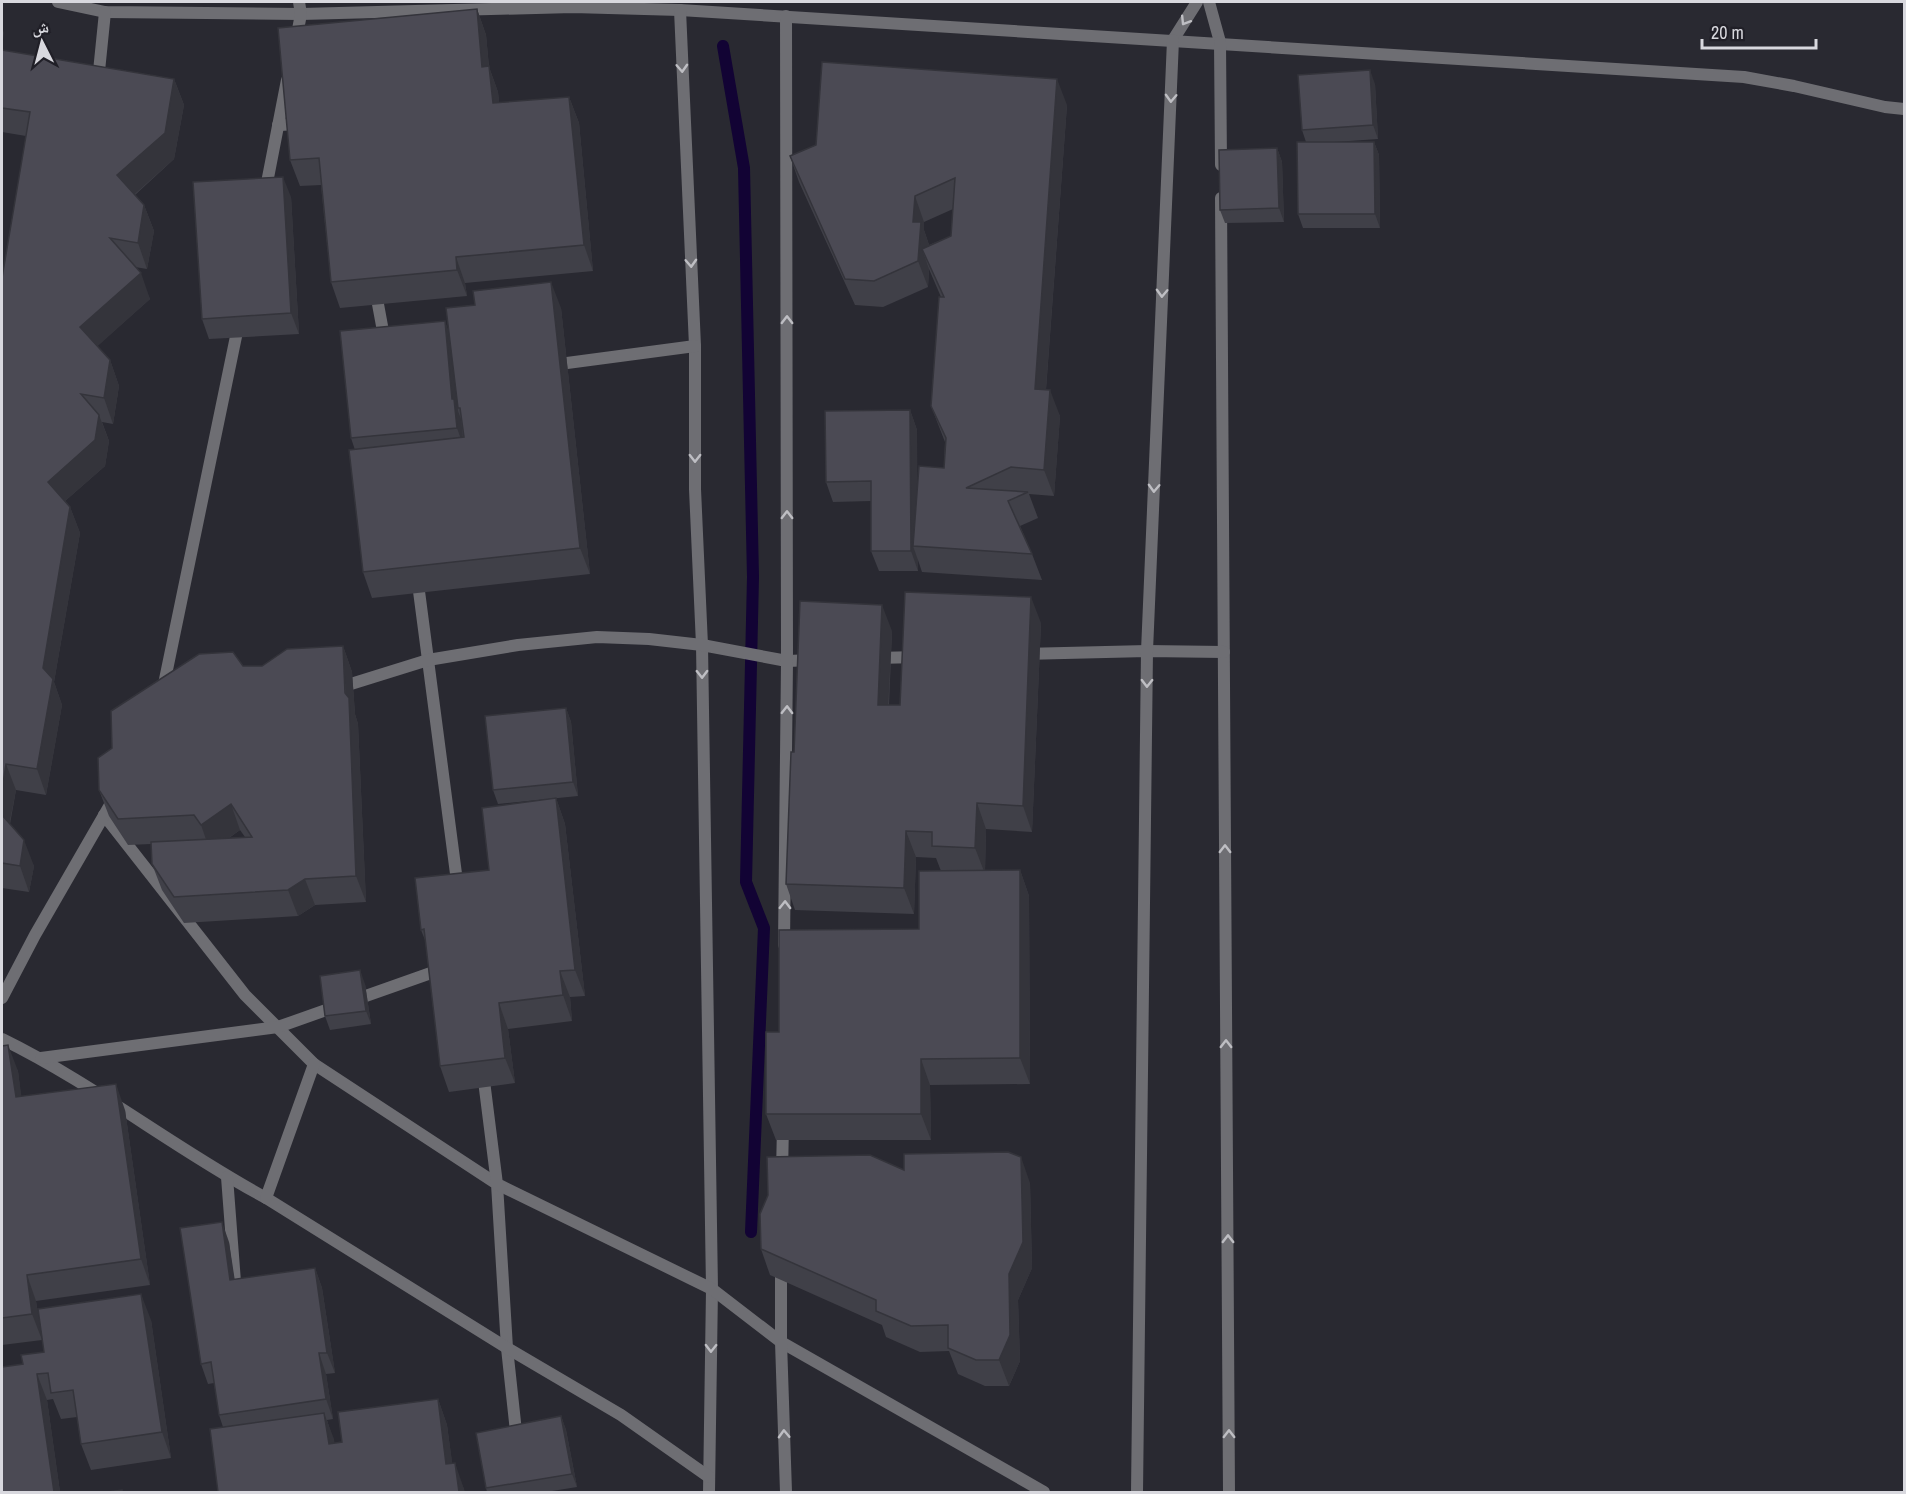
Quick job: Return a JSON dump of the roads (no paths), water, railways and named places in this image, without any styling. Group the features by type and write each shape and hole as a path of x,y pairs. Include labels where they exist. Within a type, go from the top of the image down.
{"street":[{"path":"58,2 105,12 300,8 573,8 680,10 786,16 1744,77 1885,107 1905,109"},
{"path":"1137,1492 1147,651 1173,40 1197,2"},
{"path":"1209,2 1220,42 1229,1492"},
{"path":"294,48 300,8"},
{"path":"680,10 695,346 695,489 702,645 711,1289 709,1492"},
{"path":"97,94 105,12"},
{"path":"784,959 787,661 786,16"},
{"path":"262,206 290,70"},
{"path":"278,125 317,123"},
{"path":"372,271 387,352"},
{"path":"159,700 166,680 241,310"},
{"path":"544,366 695,346"},
{"path":"416,565 460,902"},
{"path":"325,692 428,660 518,645 597,637 650,639 702,645 787,661 822,660"},
{"path":"1008,655 1147,651 1224,652"},
{"path":"868,658 926,657"},
{"path":"2,998 120,787"},
{"path":"104,815 245,995 314,1064 497,1184 711,1289 781,1342 1044,1492"},
{"path":"41,1059 278,1027 457,963"},
{"path":"2,1039 41,1059 227,1177 266,1198 621,1416 709,1477"},
{"path":"266,1198 314,1064"},
{"path":"482,1066 497,1184 507,1348 518,1448"},
{"path":"782,1186 783,1115"},
{"path":"227,1177 237,1308"},
{"path":"782,1258 781,1342 786,1492"}],"waterway":[{"path":"723,46 744,168 753,577 746,882 764,928 751,1232"}]}
